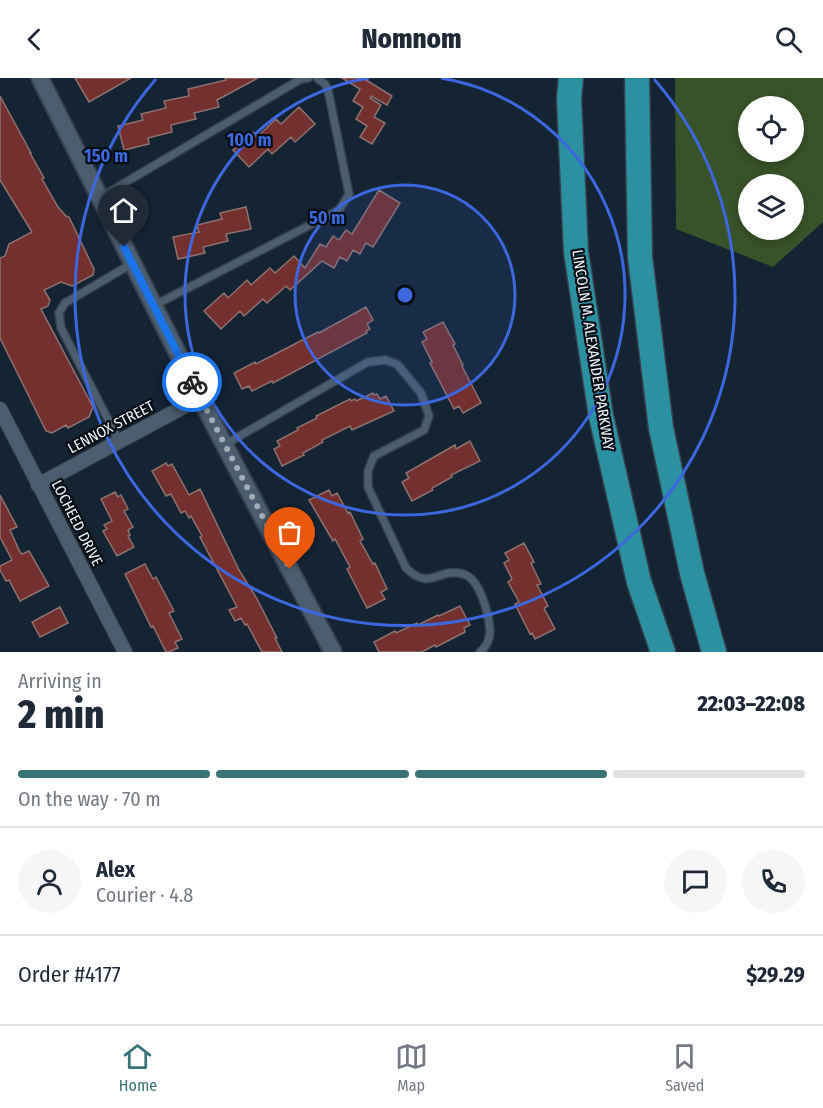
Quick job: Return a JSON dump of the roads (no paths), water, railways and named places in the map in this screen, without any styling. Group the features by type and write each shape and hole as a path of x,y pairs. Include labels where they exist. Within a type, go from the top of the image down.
{"highway":[{"name":"LINCOLN M. ALEXANDER PARKWAY","path":"570,78 576,252 601,416 639,582 663,652"},
{"path":"637,78 640,257 660,428 692,573 714,652"}],"street":[{"path":"40,78 200,398 333,652"},
{"name":"LENNOX STREET","path":"38,485 200,398"},
{"name":"LOCHEED DRIVE","path":"0,409 124,652"}],"lane":[{"path":"99,198 302,79 308,78"},
{"path":"154,305 339,210 349,194 328,90 325,84 316,78"},
{"path":"119,441 61,328 59,313 65,303 133,263"},
{"path":"224,445 368,362 385,360 398,364 421,393 429,416 424,430 374,456 368,471 368,487 406,568 415,577 425,580 446,574 462,573 482,594 490,633 486,647 480,652"}]}
